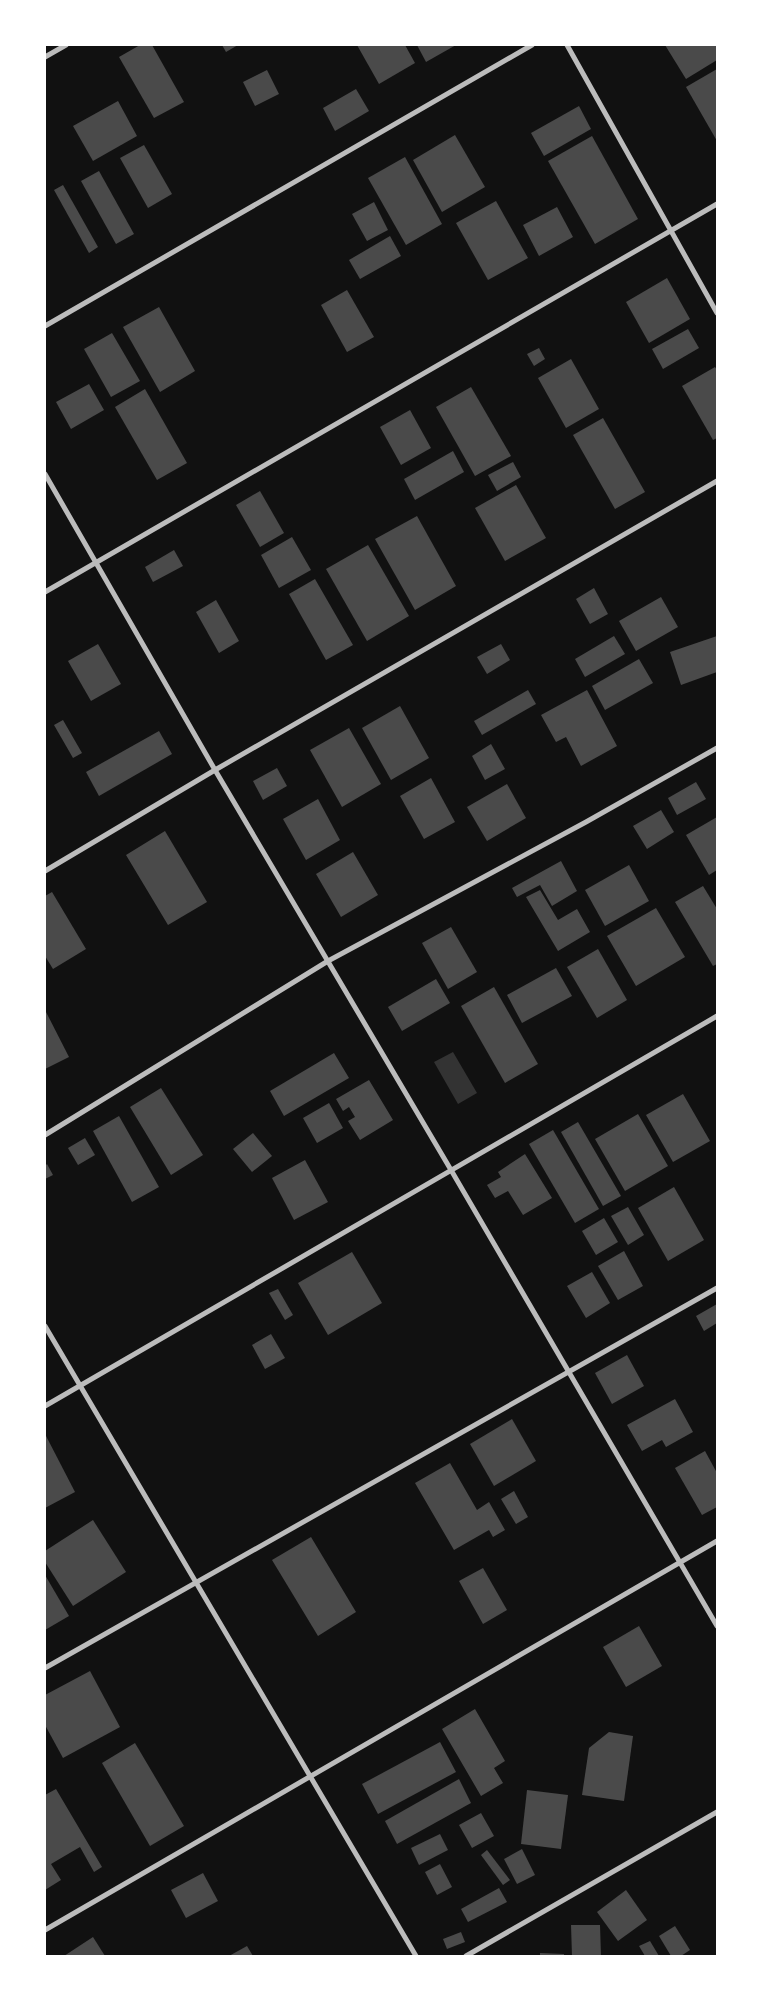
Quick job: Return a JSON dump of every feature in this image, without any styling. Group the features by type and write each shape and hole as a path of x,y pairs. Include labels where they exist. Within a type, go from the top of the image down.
{"street":[{"path":"45,57 66,45"},
{"path":"45,326 532,45"},
{"path":"567,45 717,312"},
{"path":"45,592 717,204"},
{"path":"45,474 215,770 717,1626"},
{"path":"45,871 215,770 717,481"},
{"path":"45,1135 328,961 586,822 717,748"},
{"path":"45,1406 717,1016"},
{"path":"45,1668 717,1288"},
{"path":"45,1326 416,1956"},
{"path":"45,1930 717,1541"},
{"path":"466,1956 717,1812"}],"shaded area":[{"path":"453,1052 477,1093 458,1104 434,1062"}],"building":[{"path":"140,45 152,45 184,102 154,118 119,57"},
{"path":"222,45 238,45 226,52"},
{"path":"357,45 405,45 415,63 379,84"},
{"path":"417,45 456,45 426,62"},
{"path":"665,45 717,45 717,60 686,79"},
{"path":"717,69 717,141 686,87"},
{"path":"267,70 279,94 255,106 243,82"},
{"path":"356,89 369,111 335,131 323,108"},
{"path":"118,101 137,136 93,161 73,126"},
{"path":"579,106 591,129 544,156 531,133"},
{"path":"455,135 485,187 442,212 413,160"},
{"path":"592,136 638,219 595,244 548,161"},
{"path":"144,145 172,194 148,208 120,158"},
{"path":"405,157 442,224 406,245 368,178"},
{"path":"99,171 134,234 116,244 81,181"},
{"path":"63,185 98,247 89,253 54,190"},
{"path":"496,201 528,258 488,280 456,223"},
{"path":"374,202 388,230 367,241 352,214"},
{"path":"557,207 573,237 539,256 523,225"},
{"path":"390,236 401,256 360,279 349,260"},
{"path":"667,278 690,319 649,343 626,302"},
{"path":"347,290 374,337 347,352 321,305"},
{"path":"159,307 195,371 160,392 123,327"},
{"path":"688,329 699,348 663,369 652,349"},
{"path":"112,333 140,381 111,397 84,349"},
{"path":"539,348 545,359 534,366 527,354"},
{"path":"571,359 599,409 566,428 538,378"},
{"path":"715,367 717,370 717,438 713,440 682,386"},
{"path":"89,384 104,410 71,429 56,402"},
{"path":"471,387 511,456 475,476 436,407"},
{"path":"145,389 187,463 157,480 115,407"},
{"path":"410,410 431,448 401,465 380,427"},
{"path":"603,418 645,492 615,509 573,435"},
{"path":"453,451 464,472 415,500 404,479"},
{"path":"513,462 521,477 497,491 488,475"},
{"path":"516,485 546,538 505,561 475,508"},
{"path":"260,491 284,533 260,547 236,505"},
{"path":"417,516 456,586 415,610 375,539"},
{"path":"292,537 311,570 279,588 261,555"},
{"path":"368,545 409,616 367,641 326,569"},
{"path":"174,550 183,566 153,582 145,567"},
{"path":"315,579 353,645 326,660 289,594"},
{"path":"594,588 608,614 590,624 576,599"},
{"path":"661,597 678,627 636,651 619,621"},
{"path":"216,600 239,641 219,653 196,612"},
{"path":"614,636 625,654 585,677 575,659"},
{"path":"717,636 717,672 681,685 670,652"},
{"path":"98,644 121,684 91,701 68,661"},
{"path":"501,644 510,660 487,674 477,657"},
{"path":"639,659 653,683 605,710 592,686"},
{"path":"528,690 536,704 482,735 474,721"},
{"path":"587,690 617,746 581,766 566,737 556,742 541,715"},
{"path":"400,706 429,758 391,780 362,728"},
{"path":"63,720 82,753 73,758 54,725"},
{"path":"349,728 381,784 342,807 310,750"},
{"path":"159,731 172,754 99,796 86,772"},
{"path":"491,744 505,769 485,780 472,756"},
{"path":"277,768 287,786 263,800 253,781"},
{"path":"431,778 455,822 424,839 400,796"},
{"path":"696,782 706,799 677,815 668,798"},
{"path":"507,784 526,818 487,841 467,807"},
{"path":"318,799 340,840 306,860 283,819"},
{"path":"661,810 674,832 647,849 633,826"},
{"path":"717,817 717,870 709,875 686,835"},
{"path":"165,831 207,902 168,925 126,855"},
{"path":"353,852 378,895 341,917 316,874"},
{"path":"561,861 577,891 552,906 540,885 517,897 512,888"},
{"path":"629,865 649,901 605,926 585,890"},
{"path":"703,886 717,909 717,964 713,966 675,902"},
{"path":"540,890 558,920 577,909 590,932 558,951 526,897"},
{"path":"52,892 86,949 53,969 45,956 45,896"},
{"path":"656,908 685,957 636,986 607,936"},
{"path":"451,927 477,972 448,989 422,943"},
{"path":"598,949 627,1000 597,1018 567,967"},
{"path":"556,968 572,996 522,1023 507,995"},
{"path":"436,979 450,1003 402,1031 388,1007"},
{"path":"494,987 538,1064 505,1083 461,1006"},
{"path":"45,1010 69,1057 45,1069"},
{"path":"334,1053 349,1078 284,1116 270,1091"},
{"path":"369,1080 393,1120 360,1140 348,1121 355,1117 349,1107 343,1111 336,1099"},
{"path":"161,1088 203,1155 171,1175 130,1107"},
{"path":"683,1094 710,1141 673,1162 646,1115"},
{"path":"329,1103 343,1128 317,1143 303,1118"},
{"path":"638,1114 668,1166 625,1191 595,1139"},
{"path":"119,1116 159,1187 132,1202 93,1131"},
{"path":"578,1122 621,1196 603,1206 561,1132"},
{"path":"553,1130 599,1209 575,1223 529,1144"},
{"path":"253,1133 272,1156 252,1172 233,1149"},
{"path":"85,1138 95,1155 78,1165 68,1148"},
{"path":"525,1154 552,1198 523,1215 508,1191 495,1198 487,1185 501,1177 498,1172"},
{"path":"305,1160 328,1202 294,1220 272,1178"},
{"path":"47,1164 53,1175 45,1179 45,1166"},
{"path":"674,1187 704,1240 668,1261 638,1208"},
{"path":"628,1207 644,1235 628,1245 611,1216"},
{"path":"604,1218 618,1242 596,1255 582,1231"},
{"path":"624,1251 643,1286 618,1300 598,1266"},
{"path":"352,1252 382,1303 328,1335 298,1283"},
{"path":"592,1272 610,1303 586,1318 567,1286"},
{"path":"278,1289 293,1315 285,1320 269,1293"},
{"path":"717,1304 717,1323 704,1331 696,1316"},
{"path":"271,1334 285,1358 265,1369 252,1345"},
{"path":"627,1355 644,1386 612,1404 595,1373"},
{"path":"675,1399 693,1432 666,1447 662,1440 642,1451 627,1425"},
{"path":"512,1419 536,1461 494,1486 470,1444"},
{"path":"45,1434 75,1492 45,1508"},
{"path":"705,1451 717,1473 717,1507 702,1515 675,1468"},
{"path":"450,1463 477,1510 489,1502 505,1530 493,1537 489,1530 454,1550 415,1483"},
{"path":"514,1491 528,1517 516,1524 501,1499"},
{"path":"93,1520 126,1572 73,1606 45,1562 45,1551"},
{"path":"311,1537 356,1612 318,1636 272,1560"},
{"path":"483,1568 507,1610 483,1624 459,1581"},
{"path":"45,1575 69,1616 45,1630"},
{"path":"639,1626 662,1666 626,1687 603,1647"},
{"path":"90,1671 120,1727 63,1758 45,1725 45,1695"},
{"path":"475,1709 505,1761 494,1768 503,1783 481,1796 442,1729"},
{"path":"609,1732 633,1736 624,1801 582,1795 589,1748"},
{"path":"440,1742 456,1772 378,1814 362,1784"},
{"path":"135,1743 184,1826 150,1846 102,1763"},
{"path":"459,1779 471,1803 397,1844 385,1821"},
{"path":"56,1789 102,1867 94,1872 80,1847 51,1864 61,1880 45,1890 45,1795"},
{"path":"527,1790 568,1795 561,1849 521,1844"},
{"path":"481,1813 494,1836 472,1848 459,1825"},
{"path":"440,1834 448,1850 419,1865 411,1848"},
{"path":"522,1849 535,1875 517,1884 504,1859"},
{"path":"487,1850 510,1880 503,1885 481,1855"},
{"path":"440,1864 452,1887 437,1895 425,1872"},
{"path":"203,1873 218,1901 186,1918 171,1890"},
{"path":"499,1888 507,1902 468,1922 461,1909"},
{"path":"626,1890 647,1920 618,1941 597,1912"},
{"path":"571,1925 600,1925 601,1956 572,1956"},
{"path":"675,1926 690,1950 681,1956 671,1956 659,1936"},
{"path":"461,1932 465,1942 447,1949 443,1939"},
{"path":"93,1937 105,1956 64,1956"},
{"path":"650,1941 659,1956 645,1956 639,1946"},
{"path":"247,1946 253,1956 229,1956"},
{"path":"540,1953 564,1954 564,1956 540,1956"}]}
